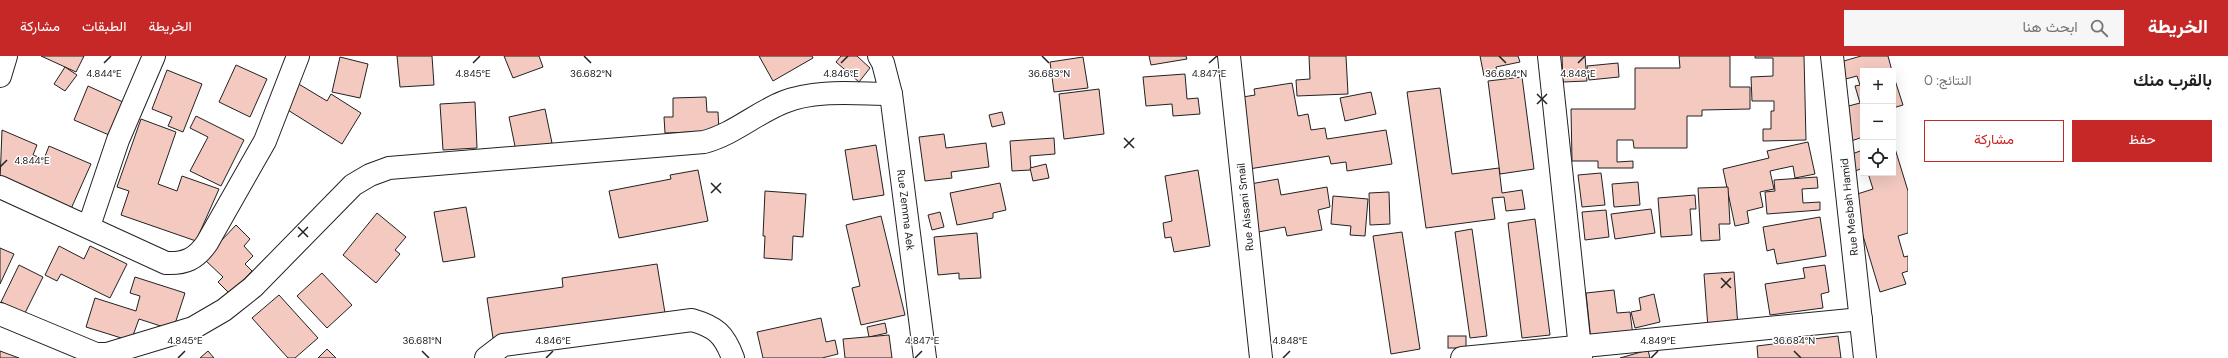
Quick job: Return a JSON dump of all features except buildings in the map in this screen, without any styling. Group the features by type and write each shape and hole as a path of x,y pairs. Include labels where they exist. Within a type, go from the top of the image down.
{"street":[{"path":"89,226 118,140 154,56"},
{"path":"0,187 89,226 166,263 178,264 190,260 200,254 265,141 298,56"},
{"name":"Rue Aissani Smail","path":"1229,56 1261,358"},
{"path":"1549,56 1581,353"},
{"name":"Rue Mesbah Hamid","path":"1832,56 1865,358"},
{"name":"Rue Zemma Aek","path":"882,58 891,94 925,358"},
{"path":"0,314 85,351 107,354 193,328 224,310 252,287 353,185 370,175 389,168 704,142 727,134 770,108 799,97 815,95 891,94"},
{"path":"1462,358 1581,353 1861,318"},
{"path":"486,358 503,345 692,320 711,326 719,333 728,346 732,358"}]}
